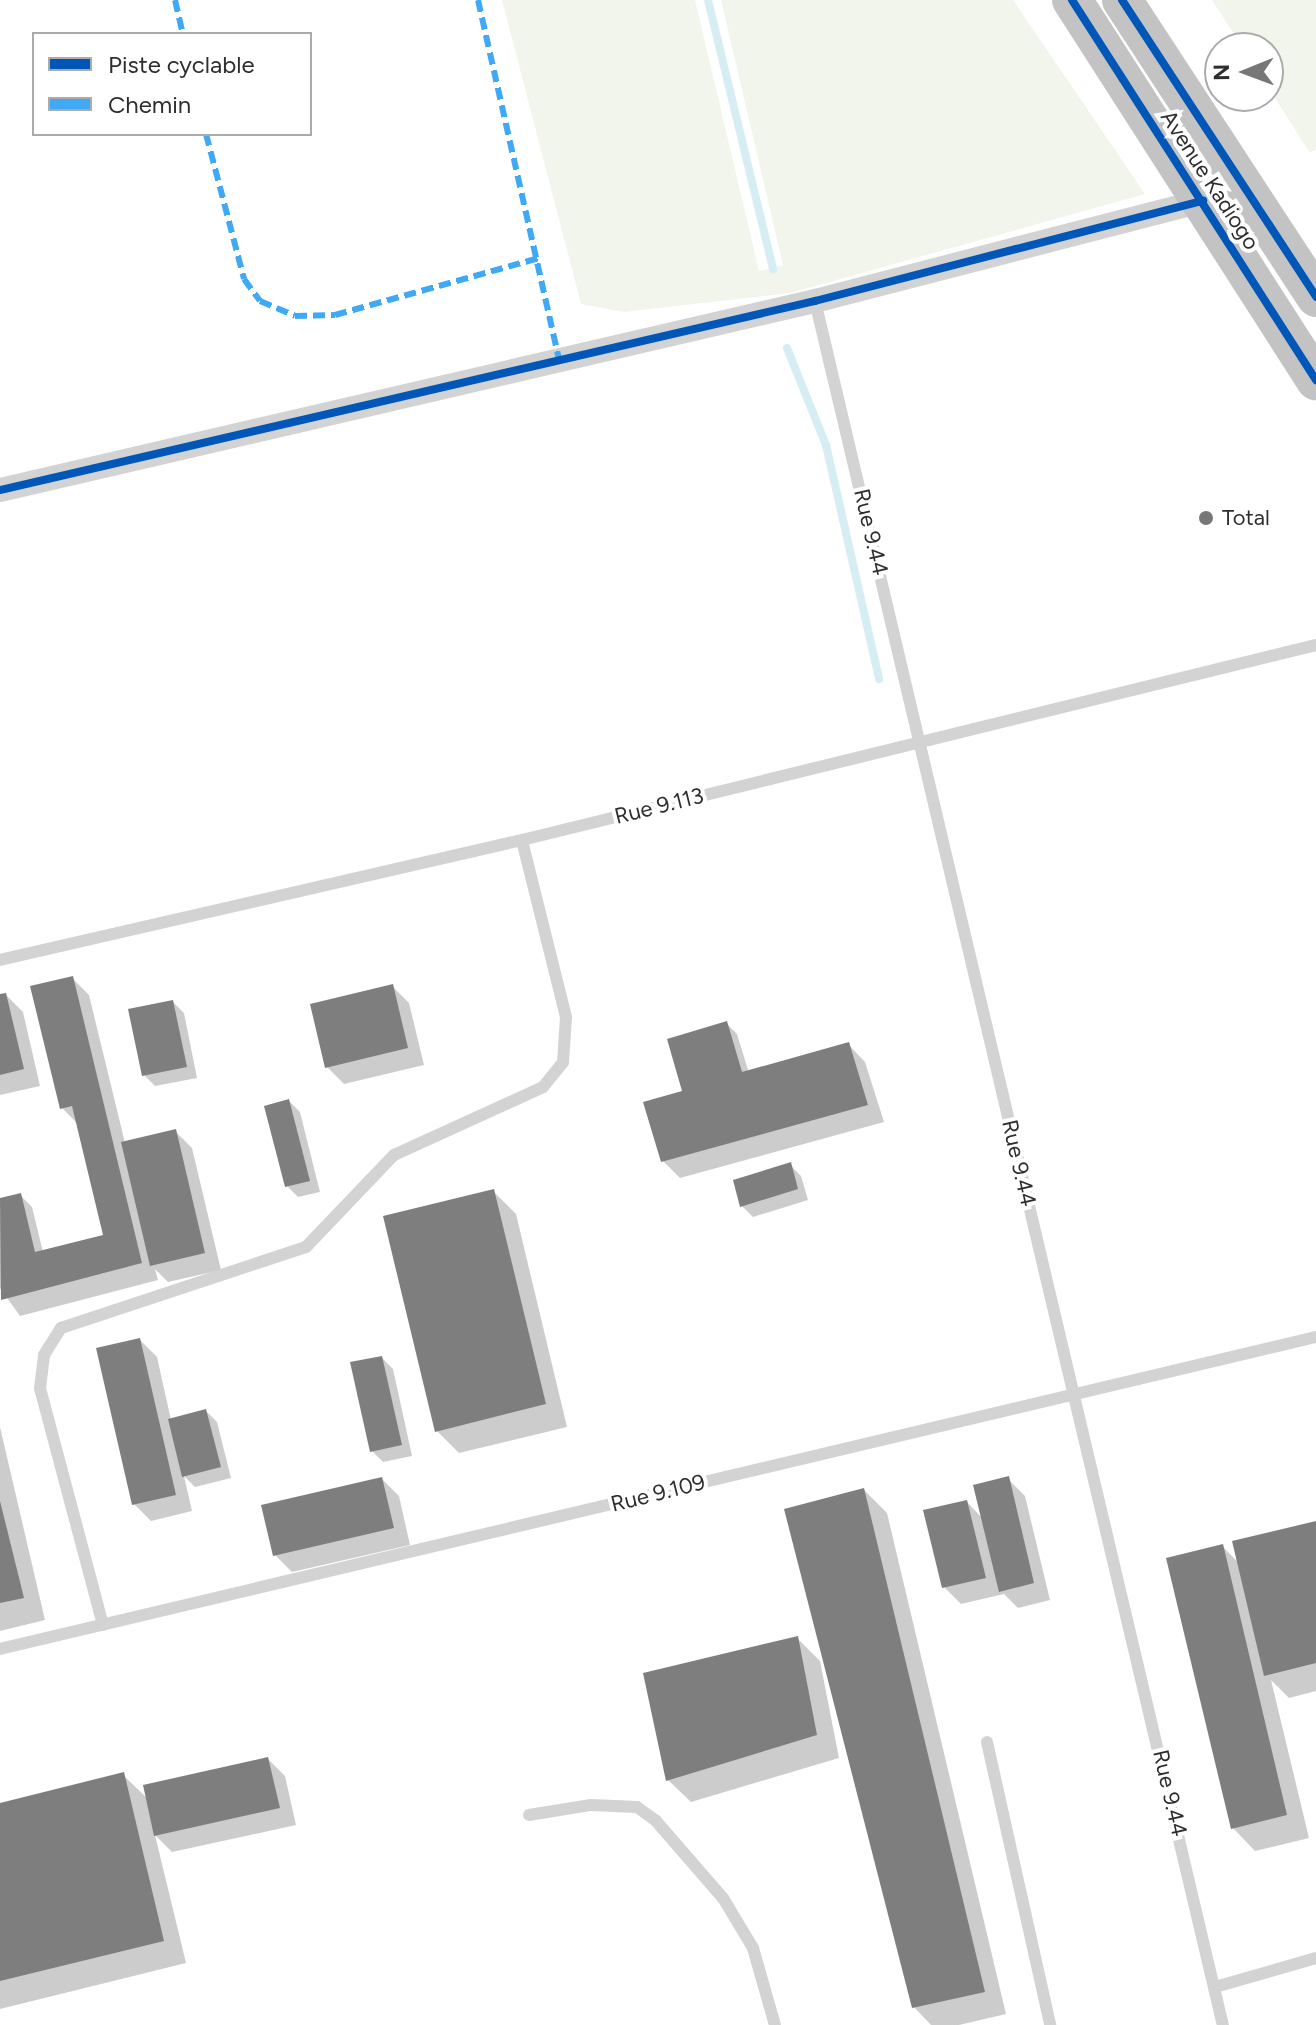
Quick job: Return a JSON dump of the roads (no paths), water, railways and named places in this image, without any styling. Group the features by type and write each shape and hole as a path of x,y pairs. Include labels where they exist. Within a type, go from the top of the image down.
{"highway":[{"name":"Avenue Kadiogo","path":"1072,0 1316,380"},
{"name":"Avenue Kadiogo","path":"1122,0 1316,297"}],"street":[{"path":"0,490 815,301 1203,201"}],"lane":[{"name":"Rue 9.44","path":"815,301 1223,2025"},
{"name":"Rue 9.113","path":"0,960 522,840 1316,645"},
{"path":"103,1625 40,1388 44,1355 61,1328 306,1247 364,1182 394,1155 543,1087 563,1062 566,1017 522,840"},
{"name":"Rue 9.109","path":"0,1649 1073,1392 1316,1337"},
{"path":"987,1742 1050,2025"},
{"path":"529,1815 591,1805 637,1807 656,1821 723,1898 753,1948 775,2025"},
{"path":"1215,1987 1316,1958"}],"waterway":[{"path":"708,0 773,269"},
{"path":"787,348 826,445 879,679"}],"place":[{"name":"Total","path":"1206,518"}]}
